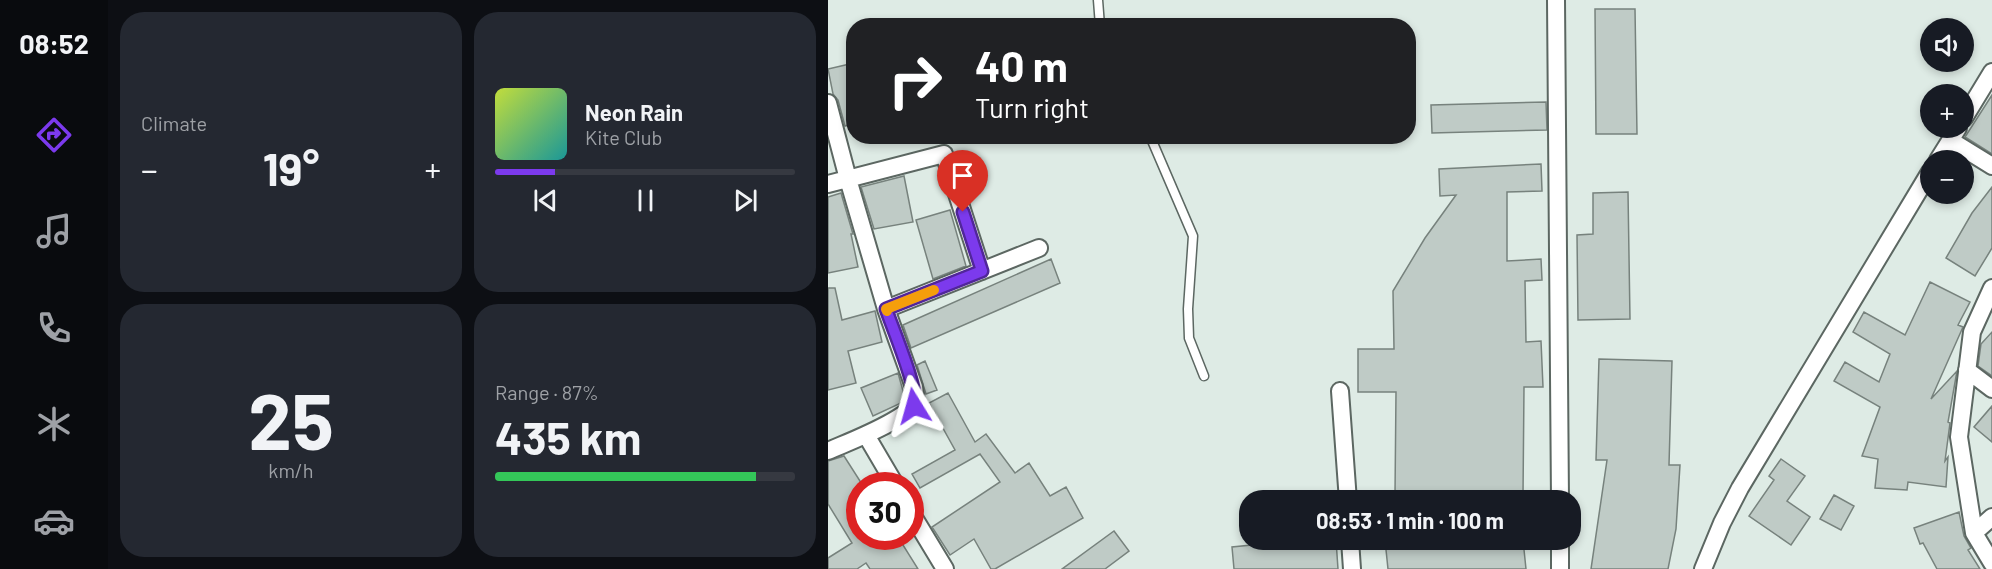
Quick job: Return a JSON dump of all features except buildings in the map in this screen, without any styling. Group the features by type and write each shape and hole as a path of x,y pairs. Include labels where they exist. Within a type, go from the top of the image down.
{"street":[{"path":"1556,0 1560,490"},
{"path":"1974,102 1992,72"},
{"path":"828,103 886,309 914,387 916,401 909,411 866,435 828,451"},
{"path":"1959,138 1992,166"},
{"path":"828,184 944,154 982,271"},
{"path":"1703,569 1722,523 1740,488 1920,189"},
{"path":"886,309 1039,248"},
{"path":"1992,288 1972,332 1959,437 1974,533 1992,563"},
{"path":"1967,370 1992,389"},
{"path":"1340,392 1347,490"},
{"path":"866,435 888,472"},
{"path":"1974,533 1992,517"},
{"path":"924,534 945,569"},
{"path":"1351,550 1352,569"},
{"path":"1560,550 1560,569"}],"lane":[{"path":"1098,0 1099,18"},
{"path":"1153,144 1193,236 1188,309 1189,338 1204,376"}],"slow traffic":[{"path":"887,311 886,309 934,290"}],"route":[{"path":"914,406 916,401 914,387 886,309 982,271 963,212"}]}
